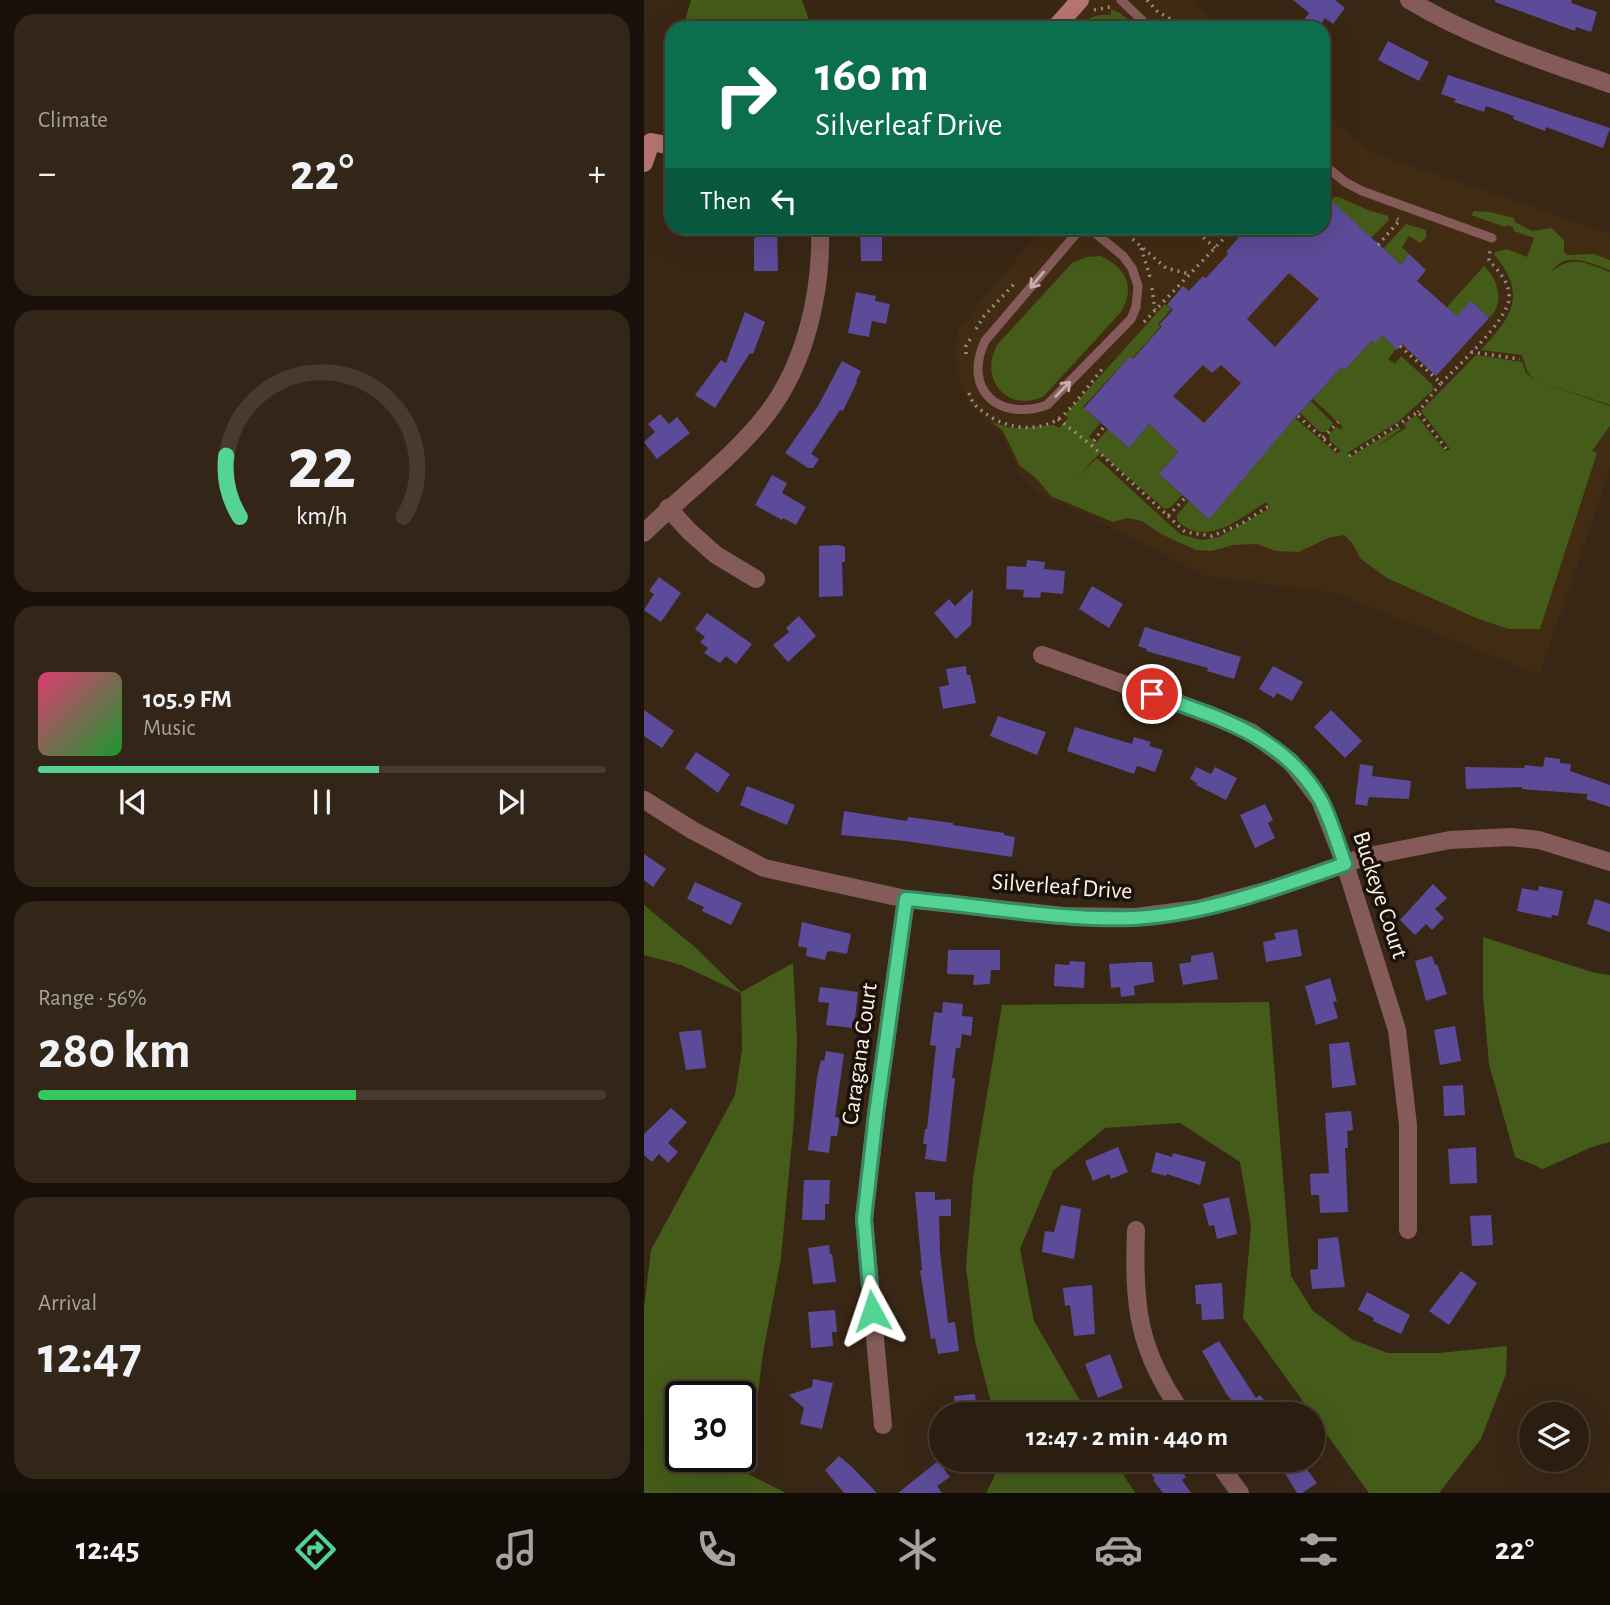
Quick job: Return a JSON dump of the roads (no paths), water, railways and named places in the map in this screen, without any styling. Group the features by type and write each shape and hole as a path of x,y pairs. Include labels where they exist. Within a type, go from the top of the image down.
{"street":[{"path":"1409,0 1447,22 1494,43 1610,84"},
{"path":"1065,21 1084,7"},
{"path":"644,163 648,141"},
{"path":"644,533 748,435 767,413 786,383 799,355 810,319 817,285 820,235"},
{"path":"668,508 716,555 756,579"},
{"name":"Buckeye Court","path":"1042,655 1251,732 1278,751 1302,774 1320,800 1345,864 1397,1030 1408,1125 1408,1230"},
{"name":"Silverleaf Drive","path":"644,800 692,830 764,868 906,899 1063,916 1135,918 1198,909 1232,901 1364,857 1425,843 1498,837 1539,840 1610,862"},
{"name":"Caragana Court","path":"883,1425 864,1219 906,899"},
{"path":"1136,1230 1136,1304 1139,1322 1154,1367 1176,1402"},
{"path":"1225,1472 1240,1493"}],"lane":[{"path":"1121,0 1143,21"},
{"path":"1330,170 1362,191 1492,238"},
{"path":"1075,235 985,341 978,356 980,384 988,396 1002,407 1018,412 1032,411 1047,405 1130,319 1138,296 1136,277 1123,256 1098,235"}]}
